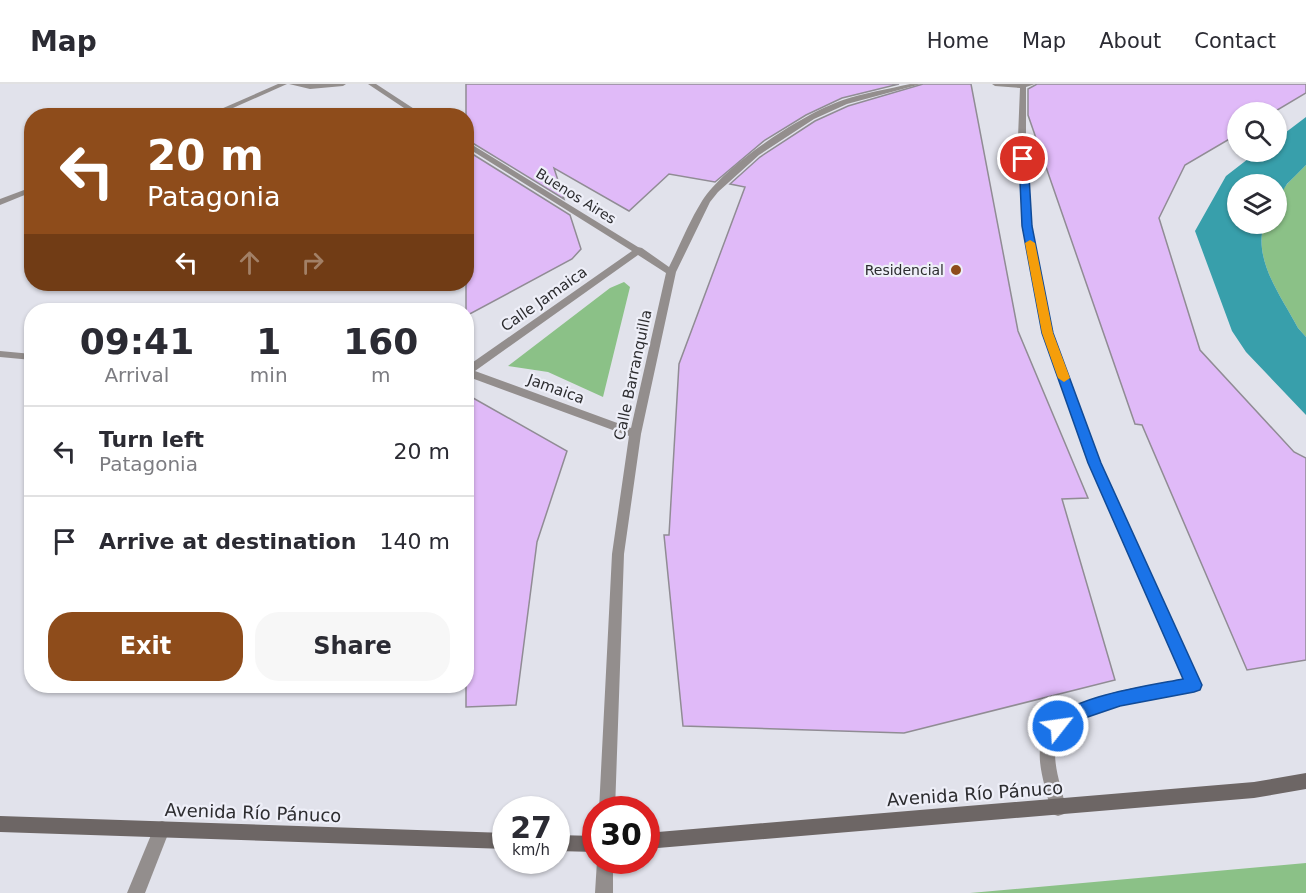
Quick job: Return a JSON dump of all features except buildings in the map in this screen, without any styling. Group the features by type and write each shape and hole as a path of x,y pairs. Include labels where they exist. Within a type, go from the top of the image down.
{"street":[{"path":"227,108 284,84"},
{"path":"292,84 310,87 343,84"},
{"path":"371,84 409,108"},
{"name":"Calle Barranquilla","path":"608,796 618,554 634,434 671,272 698,213 715,190 756,153 811,117 837,106 918,84"},
{"path":"995,84 1028,85 1022,137 1027,226 1048,333 1095,463 1194,685 1120,698 1071,715 1058,726 1050,736 1048,752 1058,808"},
{"name":"Buenos Aires","path":"474,148 671,272"},
{"path":"0,202 24,192"},
{"name":"Calle Jamaica","path":"474,367 639,250"},
{"path":"0,354 24,356"},
{"name":"Jamaica","path":"474,375 634,434"},
{"name":"Avenida Río Pánuco","path":"660,840 1254,790 1306,780"},
{"name":"Avenida Río Pánuco","path":"0,824 492,841"},
{"path":"136,893 162,829"},
{"path":"604,893 605,874"}],"green space":[{"path":"1306,165 1306,337 1298,328 1277,291 1262,251 1262,234 1287,234 1287,185"},
{"path":"624,282 630,287 603,397 548,372 508,366 610,288"},
{"path":"1306,863 1306,893 970,893"}],"water":[{"path":"1306,117 1306,165 1287,184 1287,174 1229,174 1244,162 1287,162 1287,131"},
{"path":"1226,176 1227,234 1262,234 1262,251 1270,278 1298,328 1306,337 1306,415 1246,352 1232,331 1195,231"}],"slow traffic":[{"path":"1030,243 1048,333 1064,378"}],"place":[{"name":"Residencial","path":"956,270"}],"route":[{"path":"1023,159 1027,226 1048,333 1095,463 1194,685 1120,698 1071,715 1058,726"}]}
